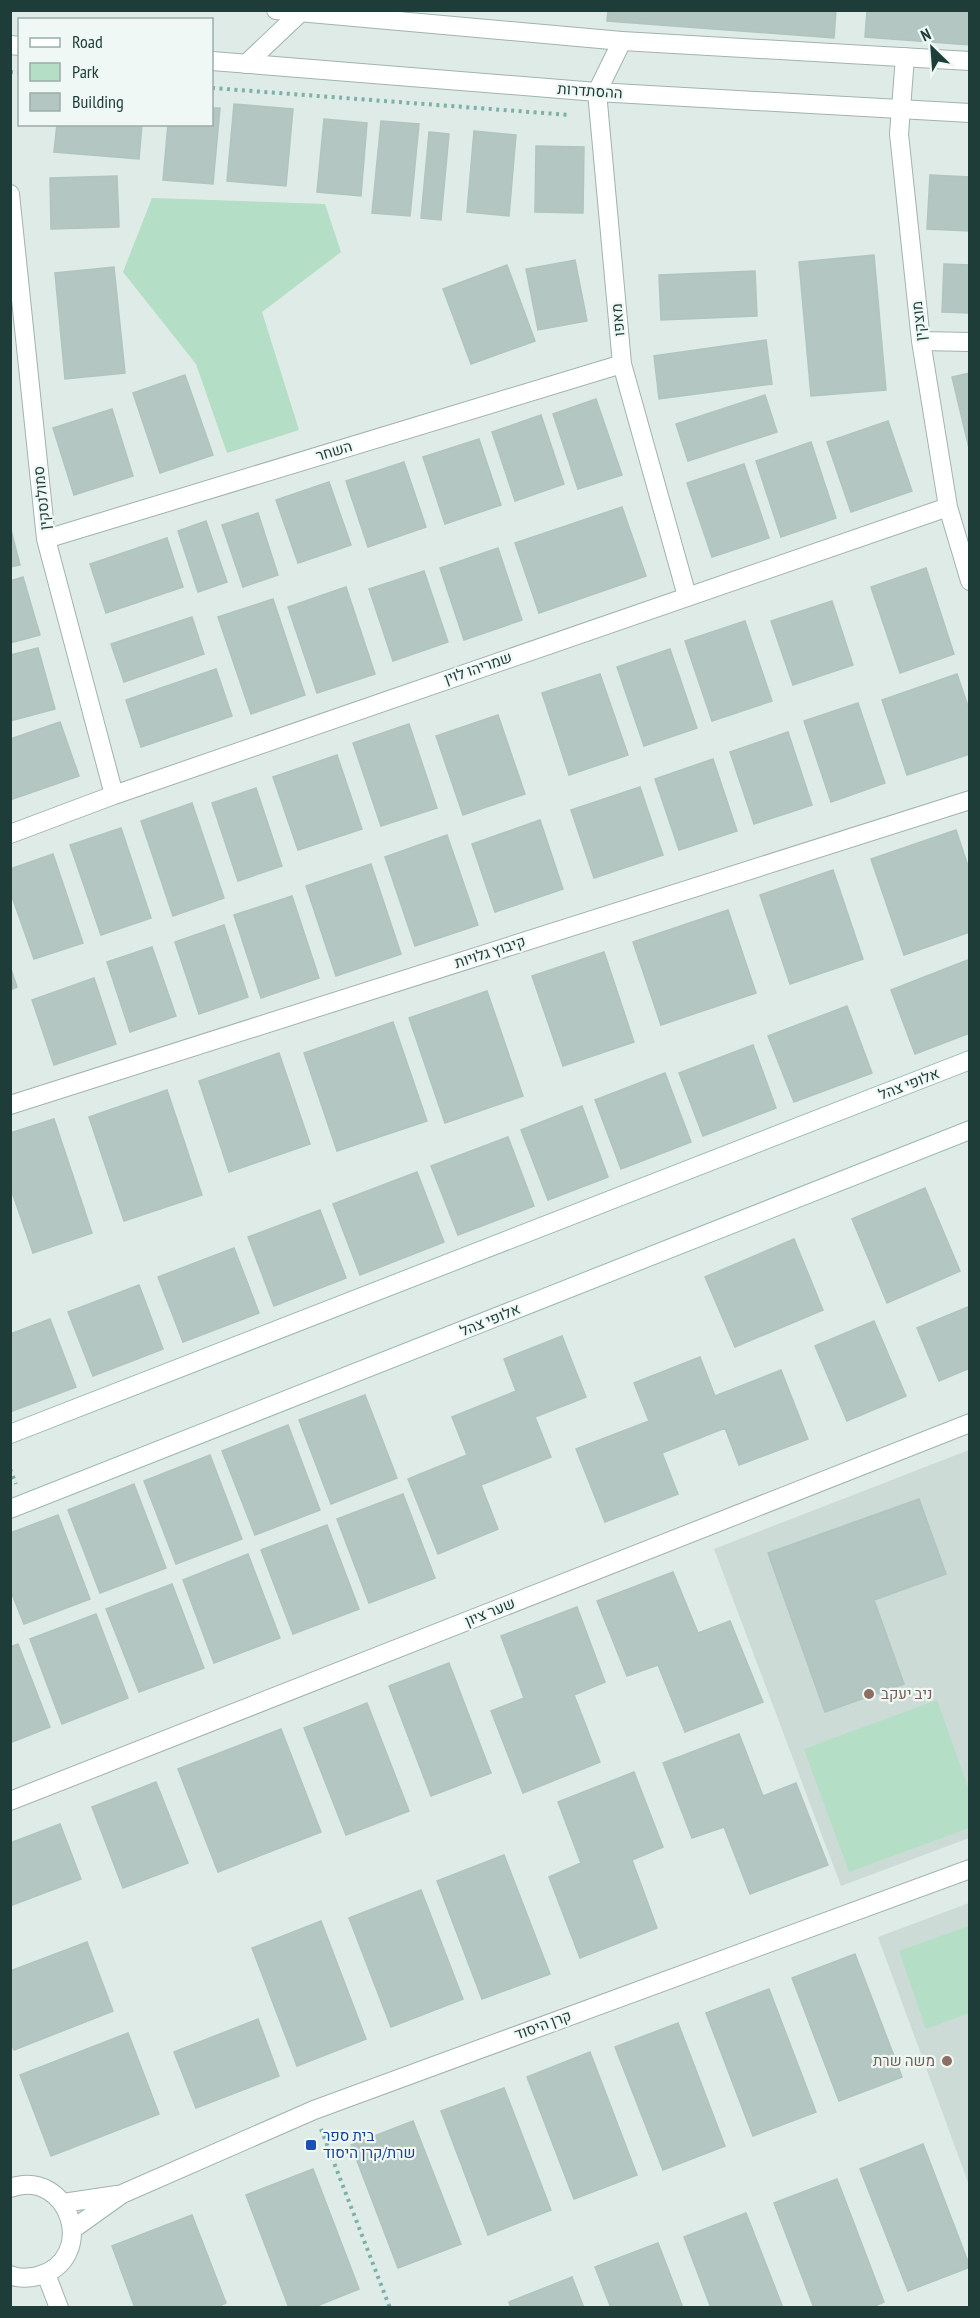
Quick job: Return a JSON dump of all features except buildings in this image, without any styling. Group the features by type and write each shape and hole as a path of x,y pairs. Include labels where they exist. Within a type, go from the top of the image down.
{"street":[{"path":"276,10 622,41 969,62"},
{"path":"246,64 303,12"},
{"path":"597,92 622,41"},
{"name":"מוצקין","path":"905,57 899,134 921,341 948,507 969,581"},
{"name":"ההסתדרות","path":"213,61 597,92 969,113"},
{"name":"מאפו","path":"597,92 622,364 687,596"},
{"name":"סמולנסקין","path":"10,194 46,539 114,795"},
{"path":"921,341 969,342"},
{"name":"השחר","path":"46,539 622,364"},
{"name":"שמריהו לוין","path":"10,834 114,795 948,507"},
{"name":"קיבוץ גלויות","path":"10,1105 969,800"},
{"name":"אלופי צהל","path":"10,1434 969,1060"},
{"name":"אלופי צהל","path":"10,1509 969,1131"},
{"name":"שער ציון","path":"10,1801 969,1423"},
{"name":"קרן היסוד","path":"73,2229 122,2194 314,2110 969,1869"},
{"path":"10,2275 31,2278 46,2274 57,2266 66,2256 73,2229 70,2215 53,2193 40,2187 12,2184"},
{"name":"קרן היסוד","path":"63,2203 122,2194"},
{"path":"46,2274 59,2307"}],"path":[{"path":"314,2110 390,2307"}],"shaded area":[{"name":"ניב יעקב","path":"969,1450 969,1838 841,1886 714,1549"},
{"name":"משה שרת","path":"969,1903 969,2185 878,1937"}],"green space":[{"path":"152,198 325,204 341,252 262,312 299,430 227,453 196,364 123,272"},
{"path":"937,1700 969,1790 969,1828 849,1872 804,1749"},
{"path":"969,1926 969,2013 926,2029 899,1951"}],"place":[{"name":"ניב יעקב","path":"869,1694"},
{"name":"משה שרת","path":"947,2061"},
{"name":"בית ספר שרת/קרן היסוד","path":"311,2145"}]}
